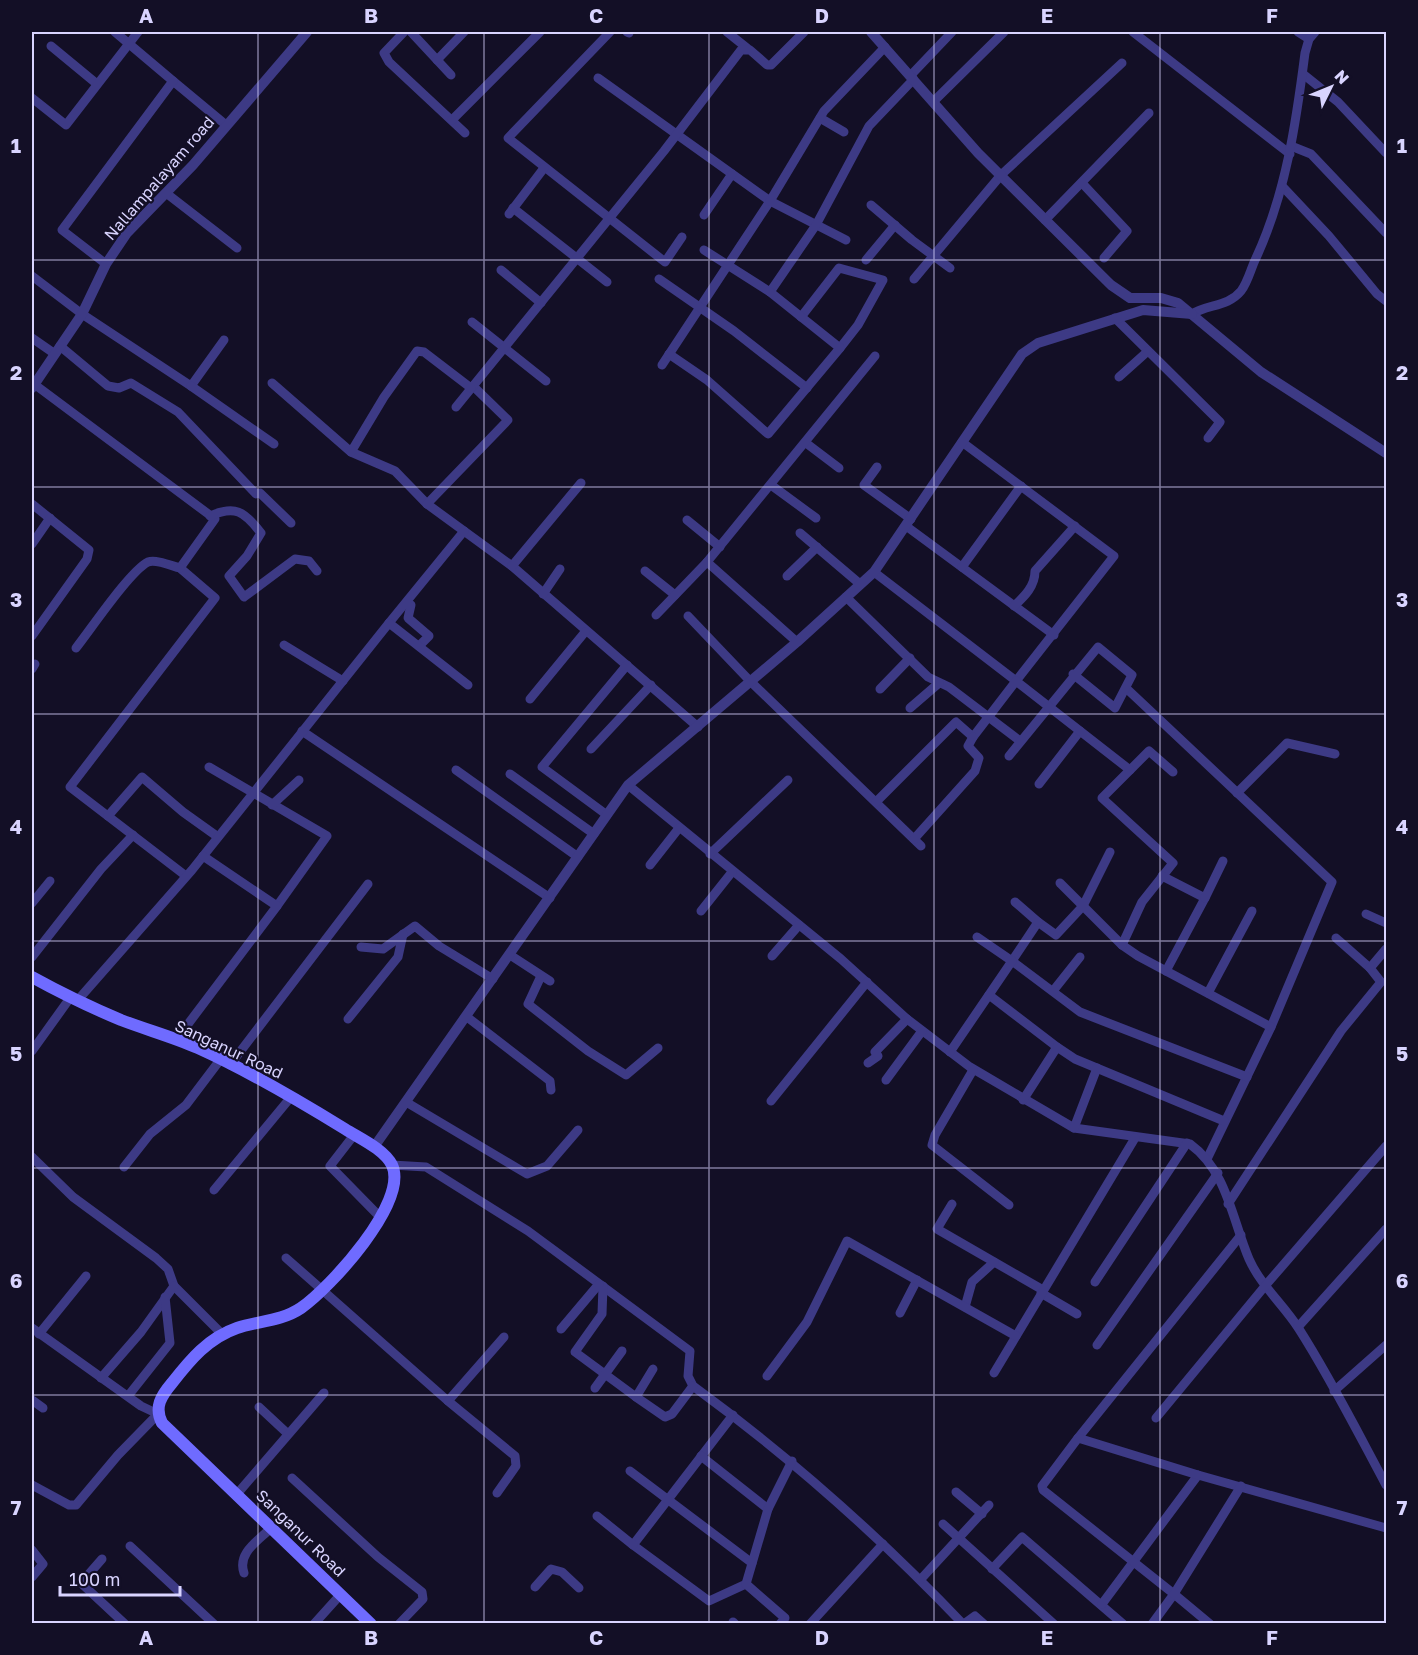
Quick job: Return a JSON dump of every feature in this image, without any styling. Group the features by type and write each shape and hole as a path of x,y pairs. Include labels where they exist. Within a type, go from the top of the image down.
{"main road":[{"name":"Sanganur Road","path":"32,977 74,999 225,1062 291,1097 374,1147 392,1165"},
{"path":"158,1414 158,1405 169,1386 195,1353 237,1328 281,1317 301,1308 369,1238 394,1191 392,1165"},
{"name":"Sanganur Road","path":"158,1414 162,1423 371,1623"}],"street":[{"path":"115,32 226,125"},
{"path":"32,98 66,125 138,32"},
{"name":"Nallampalayam road","path":"32,387 82,314 106,264 127,233 166,193 307,32"},
{"path":"404,32 384,53 389,62 465,133"},
{"path":"411,32 451,75"},
{"path":"437,60 464,32"},
{"path":"452,120 540,32"},
{"path":"610,32 508,138 665,262 682,237"},
{"path":"727,32 771,65 804,32"},
{"path":"871,32 1001,175 1111,285 1130,298 1161,298 1178,303 1261,372 1386,453"},
{"path":"911,75 952,32"},
{"path":"934,101 1004,32"},
{"path":"1133,32 1291,150 1311,154 1386,233"},
{"path":"374,1147 628,785 797,642 874,572 1022,354 1038,343 1143,310 1192,314 1202,308 1221,306 1240,292 1274,219 1291,150 1303,74 1312,35 1298,32"},
{"path":"51,46 97,84"},
{"path":"662,365 770,201 820,118 885,47"},
{"path":"456,407 676,135 741,50 747,48"},
{"path":"914,279 1001,175 1122,63"},
{"path":"1303,74 1338,102 1386,153"},
{"path":"770,292 816,225 869,126 911,82 913,78 911,75"},
{"path":"598,78 770,201 846,240"},
{"path":"106,264 62,230 173,81"},
{"path":"1046,220 1149,113"},
{"path":"820,118 844,132"},
{"path":"544,168 511,211 607,282"},
{"path":"704,216 732,174"},
{"path":"1082,183 1126,231 1104,258"},
{"path":"1282,186 1329,236 1377,294 1386,301"},
{"path":"166,193 237,248"},
{"path":"871,205 950,268"},
{"path":"866,260 895,225"},
{"path":"704,250 770,292 840,348"},
{"path":"669,354 707,380 768,434 858,325 883,280 839,268 801,317"},
{"path":"501,270 541,303"},
{"path":"32,276 82,314 274,444"},
{"path":"659,279 701,307 807,388"},
{"path":"1115,318 1220,422 1208,438"},
{"path":"472,322 546,381"},
{"path":"32,338 57,350 108,386 119,388 131,383 178,412 256,494 260,493 291,523"},
{"path":"191,386 224,340"},
{"path":"351,452 384,397 417,351 424,352 472,387 508,420 427,504"},
{"path":"1119,377 1148,351"},
{"path":"656,615 720,547 875,356"},
{"path":"272,382 351,452 395,471 427,504 512,566 585,632 651,685 698,727"},
{"path":"32,387 215,519 180,568"},
{"path":"914,839 975,771 980,758 968,746 973,737 1114,556 962,442"},
{"path":"806,443 839,468"},
{"path":"877,467 864,485 962,567 1054,635"},
{"path":"512,566 581,483"},
{"path":"771,485 816,518"},
{"path":"962,567 1021,486"},
{"path":"32,504 89,550 87,560 32,636"},
{"path":"210,516 228,508 238,511 261,533 247,556 229,576 244,597 295,559 309,561 317,571"},
{"path":"32,544 50,518"},
{"path":"687,520 720,547"},
{"path":"1014,606 1026,594 1035,578 1035,571 1075,526"},
{"path":"32,1051 74,999 203,856 464,531"},
{"path":"800,533 860,584"},
{"path":"787,576 817,547"},
{"path":"76,648 132,577 148,562 180,568 215,598 70,787 186,876"},
{"path":"707,562 797,642"},
{"path":"543,594 560,569"},
{"path":"645,571 675,595"},
{"path":"874,572 1130,770"},
{"path":"846,597 939,683 949,687 1020,741"},
{"path":"411,605 408,618 429,636 419,646"},
{"path":"688,616 750,681 921,846"},
{"path":"389,622 468,685"},
{"path":"530,699 585,632"},
{"path":"284,645 343,681"},
{"path":"1009,756 1073,674 1098,647 1132,675 1127,689 1115,708 1073,674"},
{"path":"879,689 910,658"},
{"path":"607,815 542,767 627,665"},
{"path":"910,708 939,683"},
{"path":"591,749 651,685"},
{"path":"1127,689 1332,882 1271,1027 1207,1159"},
{"path":"876,802 956,722 973,737"},
{"path":"302,731 550,898"},
{"path":"1039,784 1080,731"},
{"path":"1237,793 1287,743 1335,754"},
{"path":"1122,945 1143,902 1173,863 1102,798 1149,751 1173,772"},
{"path":"176,1040 327,836 209,767"},
{"path":"456,770 578,856"},
{"path":"510,774 594,834"},
{"path":"108,816 142,777 183,812 218,837"},
{"path":"272,805 299,780"},
{"path":"710,854 788,780"},
{"path":"628,785 799,925 922,1031 973,1070 1074,1128 1135,1138 1187,1143 1200,1151 1218,1173 1249,1259 1265,1286 1298,1327 1386,1485"},
{"path":"650,865 679,828"},
{"path":"32,957 101,869 133,836"},
{"path":"1016,902 1056,935 1083,906 1110,852"},
{"path":"203,856 277,906"},
{"path":"1166,971 1223,861"},
{"path":"700,910 732,872"},
{"path":"1162,876 1205,898"},
{"path":"32,903 50,881"},
{"path":"1060,883 1122,945 1271,1027"},
{"path":"124,1167 150,1134 186,1105 225,1062 368,884"},
{"path":"1208,993 1252,911"},
{"path":"1366,914 1386,923"},
{"path":"950,1053 1038,922"},
{"path":"772,956 799,925"},
{"path":"361,947 383,949 415,926 439,946 493,980"},
{"path":"348,1019 398,957 403,934"},
{"path":"977,936 1080,1012 1247,1077"},
{"path":"1228,1204 1341,1031 1382,982 1370,968 1336,938"},
{"path":"1370,968 1385,953"},
{"path":"510,955 550,981"},
{"path":"1053,992 1080,957"},
{"path":"541,976 528,1004 588,1051 626,1075 658,1048"},
{"path":"771,1101 867,982"},
{"path":"989,995 1075,1059 1224,1120"},
{"path":"467,1017 550,1081 551,1090"},
{"path":"868,1063 878,1056 875,1052 907,1018"},
{"path":"886,1080 922,1031"},
{"path":"1023,1100 1057,1047"},
{"path":"1074,1128 1097,1068"},
{"path":"973,1070 935,1135 932,1145 1009,1205"},
{"path":"214,1191 291,1097"},
{"path":"406,1102 527,1174 548,1166 578,1130"},
{"path":"354,1135 330,1166 380,1217"},
{"path":"994,1373 1135,1138"},
{"path":"1095,1282 1187,1143"},
{"path":"1156,1418 1265,1286 1386,1146"},
{"path":"32,1156 73,1197 168,1269 174,1286 223,1335"},
{"path":"392,1165 426,1167 528,1231 690,1351 688,1376 693,1386 792,1461 921,1579 964,1623 975,1616 984,1623"},
{"path":"1097,1345 1218,1173"},
{"path":"952,1204 937,1229 1077,1314"},
{"path":"1298,1327 1386,1229"},
{"path":"1210,1623 1043,1490 1042,1486 1241,1235"},
{"path":"767,1376 807,1322 847,1241 1016,1336"},
{"path":"286,1258 448,1401 515,1456 516,1466 497,1493"},
{"path":"965,1307 972,1282 994,1262"},
{"path":"32,1485 69,1505 76,1505 118,1455 158,1414 35,1333 86,1276"},
{"path":"900,1313 917,1280"},
{"path":"561,1329 601,1285"},
{"path":"601,1285 602,1314 575,1352 665,1417 672,1414 693,1386"},
{"path":"101,1378 141,1332 174,1286"},
{"path":"128,1396 170,1343 165,1297"},
{"path":"448,1401 504,1337"},
{"path":"1334,1391 1386,1345"},
{"path":"595,1388 622,1351"},
{"path":"636,1397 653,1369"},
{"path":"237,1494 324,1393"},
{"path":"32,1400 43,1408"},
{"path":"259,1407 288,1434"},
{"path":"633,1545 733,1415"},
{"path":"1078,1438 1198,1475 1386,1528"},
{"path":"701,1456 768,1509"},
{"path":"597,1516 709,1601 746,1584 768,1509 792,1461"},
{"path":"630,1471 752,1563"},
{"path":"1102,1604 1198,1475"},
{"path":"292,1478 378,1557 422,1592 423,1599 399,1623"},
{"path":"1152,1623 1174,1594 1241,1486"},
{"path":"956,1492 982,1514"},
{"path":"921,1579 989,1505"},
{"path":"944,1524 1054,1623"},
{"path":"244,1573 241,1563 243,1556 271,1528"},
{"path":"992,1569 1022,1537 1123,1623"},
{"path":"810,1623 883,1544"},
{"path":"130,1546 214,1623"},
{"path":"32,1550 43,1564 32,1577"},
{"path":"102,1559 81,1583 125,1623"},
{"path":"534,1587 551,1569 562,1572 579,1588"},
{"path":"746,1584 785,1618 780,1623"},
{"path":"314,1623 341,1594"}]}
